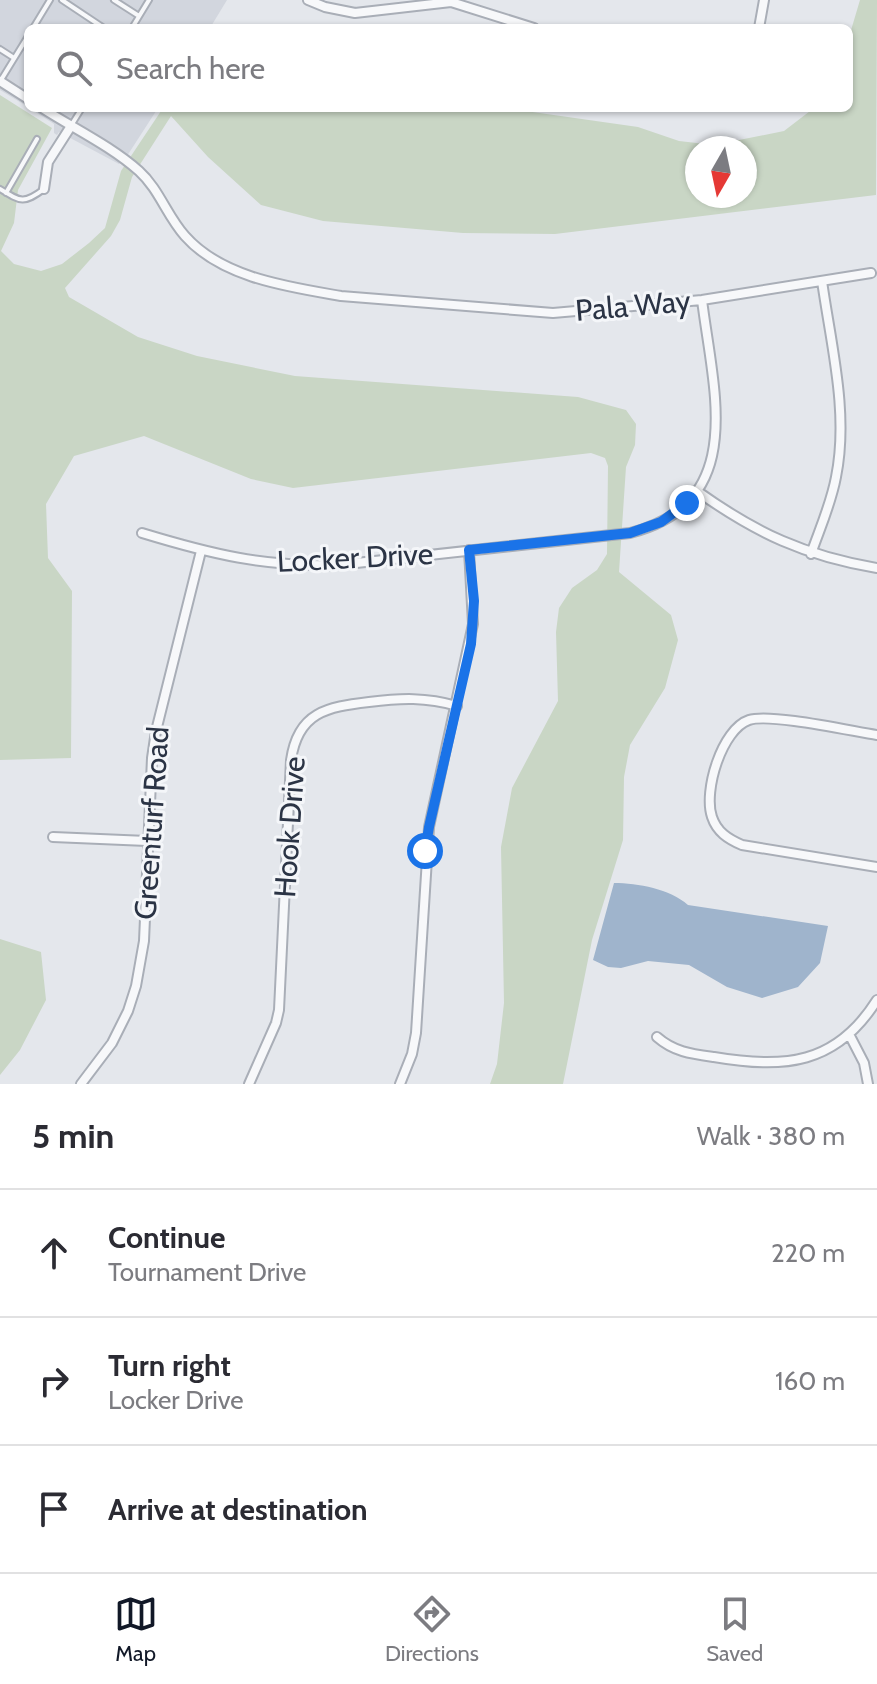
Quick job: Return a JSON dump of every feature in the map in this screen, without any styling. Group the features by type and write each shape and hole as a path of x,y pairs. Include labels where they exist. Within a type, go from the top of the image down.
{"street":[{"path":"308,0 355,13 451,2 469,3 524,24"},
{"path":"760,24 764,0"},
{"path":"0,82 24,97"},
{"name":"Pala Way","path":"48,112 141,173 181,230 210,257 239,272 341,296 530,313 702,300 871,273"},
{"path":"44,189 48,162 71,126"},
{"path":"811,554 836,479 841,434 822,281"},
{"name":"Locker Drive","path":"142,533 201,551 249,561 301,566 338,565 645,529 676,513 697,491 708,471 716,441 702,300"},
{"path":"697,491 758,531 811,554 877,568"},
{"path":"400,1084 412,1054 416,1033 429,827 473,624 469,550"},
{"name":"Greenturf Road","path":"81,1084 119,1031 136,986 144,941 147,841 156,731 201,551"},
{"name":"Hook Drive","path":"249,1084 279,1010 291,760 297,737 313,717 335,706 404,697 434,699 457,706"},
{"path":"877,735 767,718 748,720 727,737 709,801 718,829 742,845 877,867"},
{"path":"53,837 147,841"},
{"path":"657,1037 682,1052 766,1064 801,1059 818,1053 849,1034 877,1000"},
{"path":"849,1034 864,1063 868,1084"}],"lane":[{"path":"35,24 50,0"},
{"path":"62,0 98,24"},
{"path":"114,0 139,16"},
{"path":"134,24 149,0"},
{"path":"0,82 24,42"},
{"path":"0,49 14,58"},
{"path":"71,126 80,112"},
{"path":"6,193 37,139"},
{"path":"0,189 20,201 29,200 44,189"}],"shaded area":[{"path":"0,0 227,0 212,24 24,24 24,105 0,90"},
{"path":"35,112 155,112 119,164 59,132 57,135 54,124"}],"green space":[{"path":"860,0 877,0 876,195 555,234 463,233 323,221 261,205 208,157 171,116 132,177 120,220 111,236 65,288 69,297 138,337 197,356 295,376 578,397 626,410 636,424 635,445 626,467 619,572 671,615 678,640 665,688 630,745 624,777 623,840 592,940 563,1084 490,1084 497,1064 504,1003 501,847 512,788 558,701 556,632 559,608 572,588 597,570 607,554 608,466 605,458 591,453 293,488 251,479 144,436 74,456 46,504 48,558 72,591 71,758 0,760 0,95 52,128 18,190 14,223 1,251 14,264 41,271 62,264 105,228 121,171 160,112 532,112 638,127 685,142 685,208 757,208 757,136 784,131 809,112 853,112 853,24"},
{"path":"0,939 41,952 46,1000 20,1050 0,1075"}],"water":[{"path":"614,883 653,888 688,905 828,926 820,963 798,987 762,998 727,987 689,965 648,961 621,968 608,967 593,960"}],"route":[{"path":"425,851 471,644 474,601 469,550 630,533 661,522 687,503"}]}
